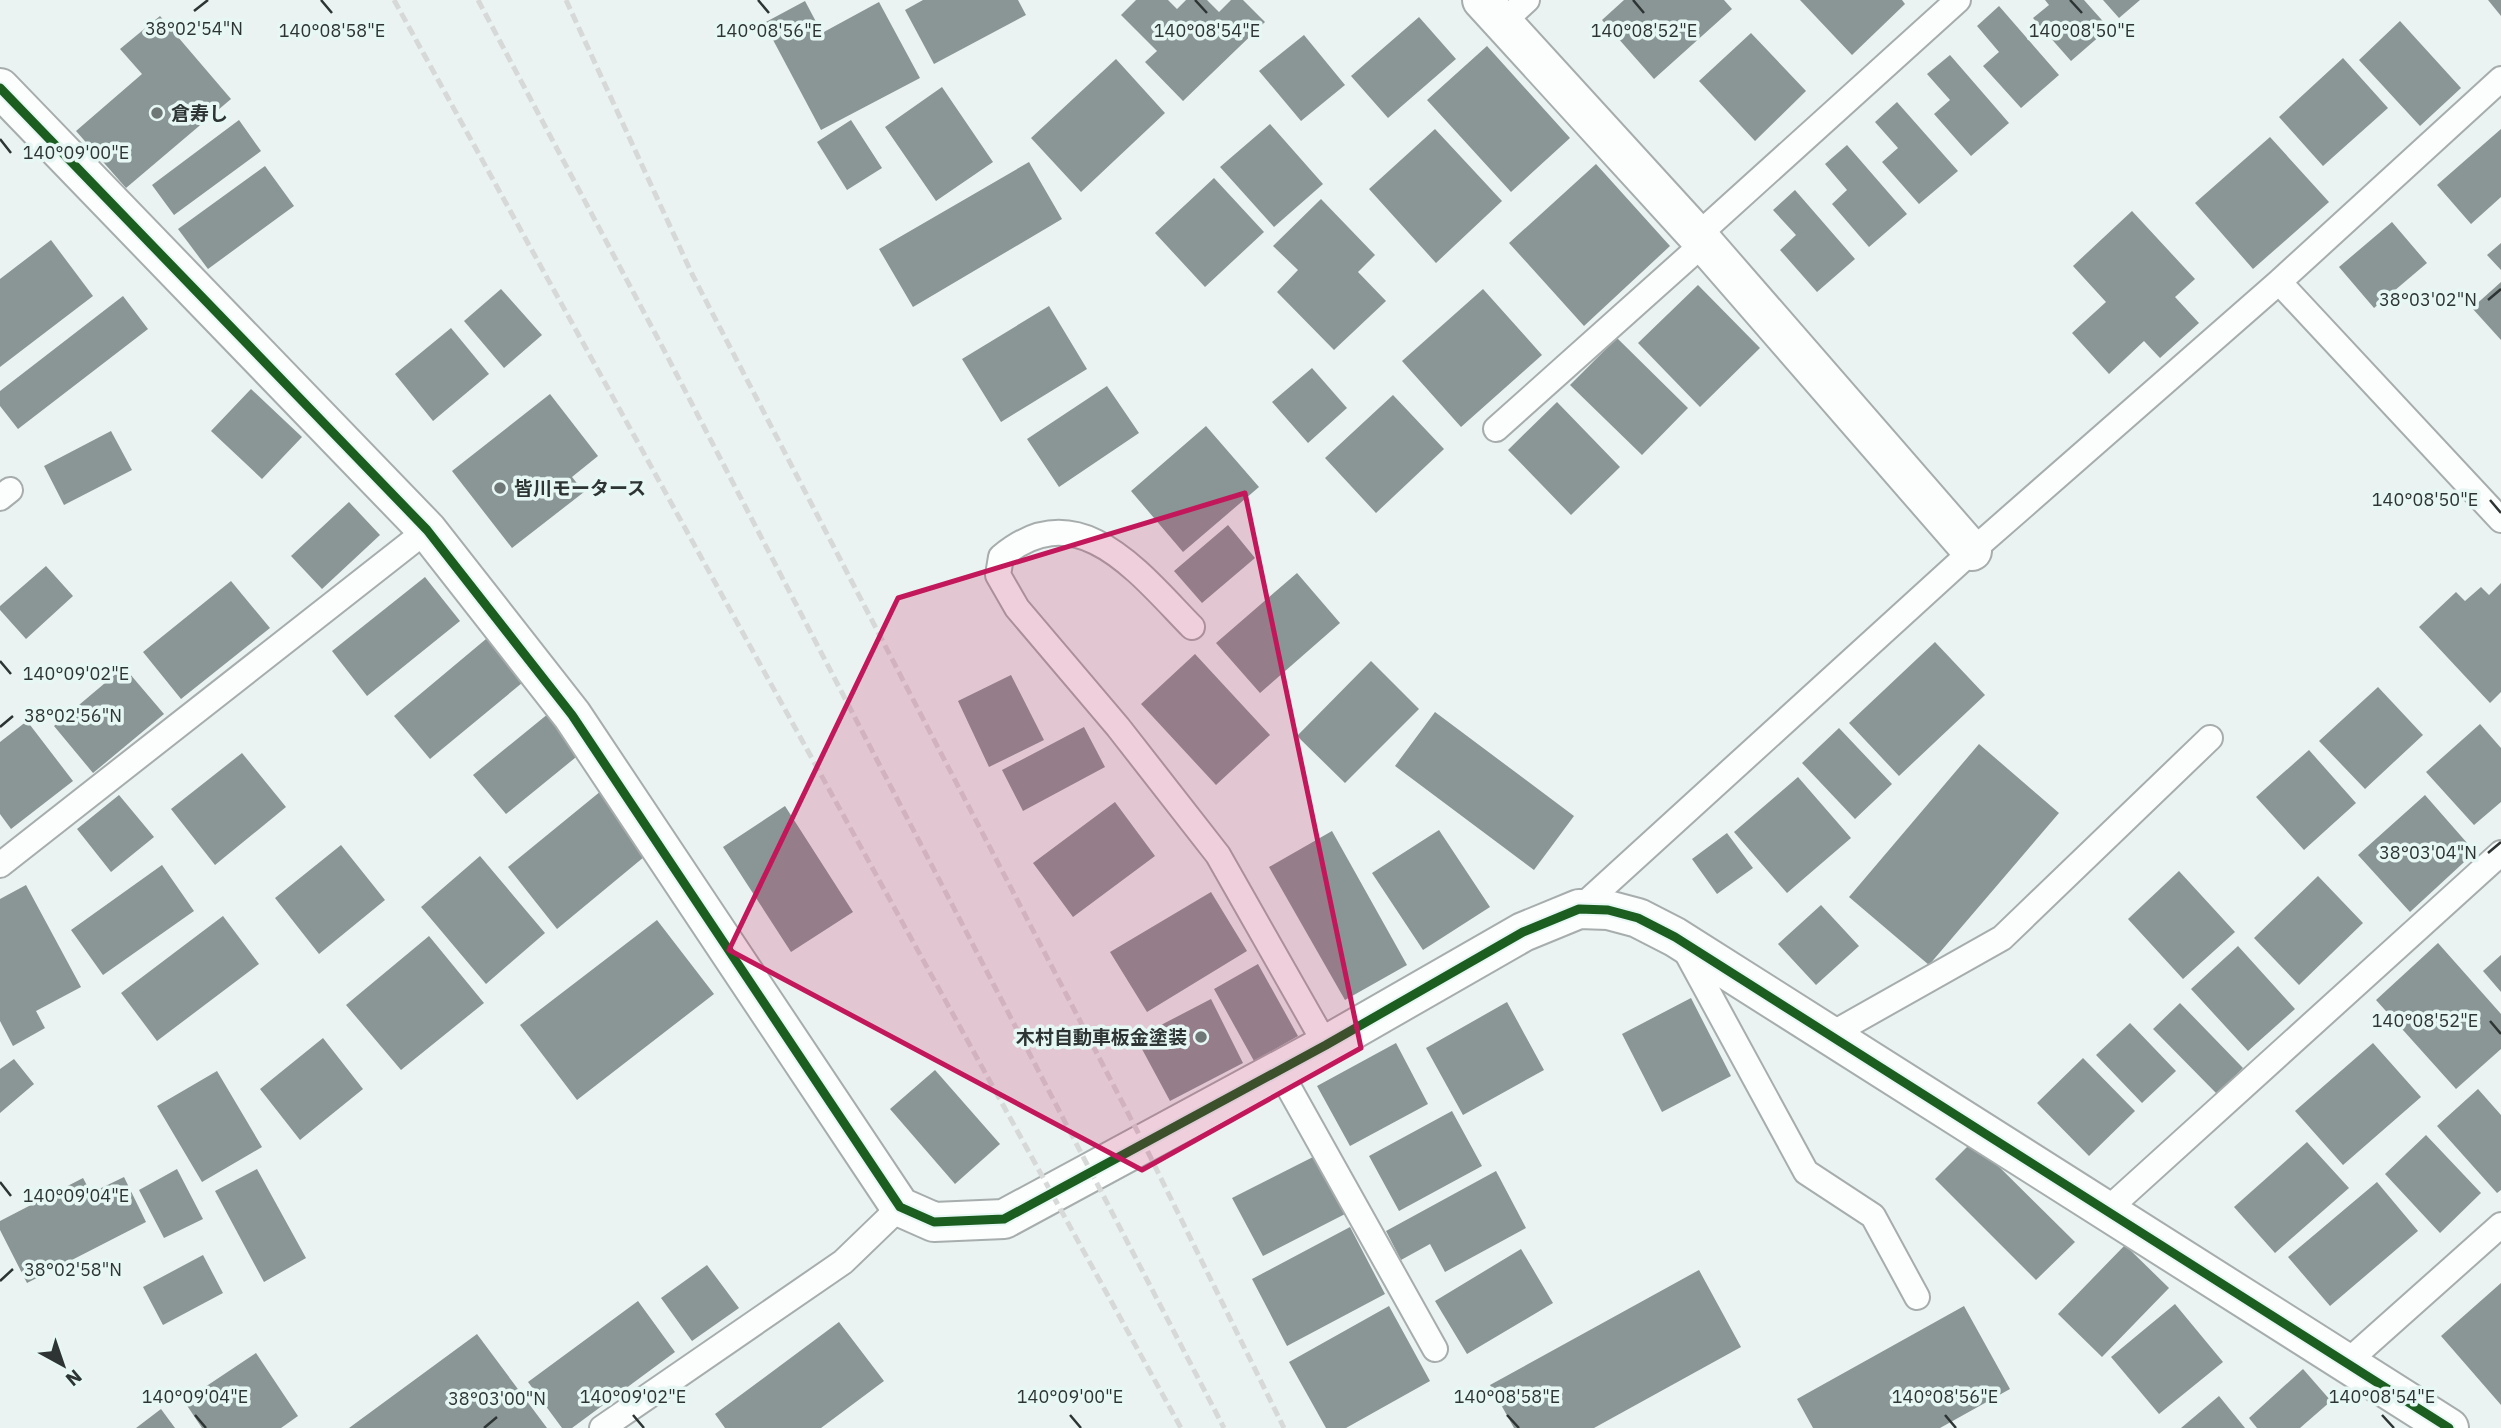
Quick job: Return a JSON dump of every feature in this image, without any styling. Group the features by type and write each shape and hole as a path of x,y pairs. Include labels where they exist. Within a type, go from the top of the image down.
{"street":[{"path":"1504,7 1700,240 1972,551"},
{"path":"0,88 427,530 572,715 900,1207 934,1222 1004,1219 1326,1045 1523,932 1579,909 1608,910 1638,918 1680,941 2344,1364 2449,1428"}],"lane":[{"path":"1496,429 1958,0"},
{"path":"1579,909 1972,551 2278,282 2501,79"},
{"path":"2278,282 2501,520"},
{"path":"0,865 427,530"},
{"path":"1192,627 1127,565 1097,541 1077,533 1045,533 1031,537 1001,557 998,575 1017,608 1118,727 1218,855 1326,1045"},
{"path":"1830,1035 2002,938 2210,738"},
{"path":"2106,1211 2501,853"},
{"path":"1680,941 1806,1172 1873,1216 1917,1297"},
{"path":"1279,1070 1435,1349"},
{"path":"602,1428 843,1262 900,1207"},
{"path":"2344,1364 2501,1225"}],"highlighted area":[{"path":"1245,493 1361,1048 1142,1170 729,950 898,598"}],"building":[{"path":"923,0 1018,0 1026,15 934,64 905,10"},
{"path":"1136,0 1168,0 1177,9 1186,0 1207,0 1219,12 1231,0 1243,0 1265,22 1183,101 1145,62 1157,51 1121,15"},
{"path":"1624,0 1724,0 1732,9 1654,79 1602,20"},
{"path":"1800,0 1902,0 1905,4 1852,55"},
{"path":"2045,0 2084,0 2109,28 2071,61 2033,18 2049,5"},
{"path":"2103,0 2140,0 2119,18"},
{"path":"2488,0 2501,0 2501,16"},
{"path":"805,1 822,33 879,2 920,78 821,130 764,23"},
{"path":"1999,6 2059,75 2021,108 1983,66 1999,52 1977,26"},
{"path":"160,16 231,99 126,188 76,131 142,74 120,49"},
{"path":"1419,17 1456,59 1388,118 1351,76"},
{"path":"2400,21 2461,88 2420,126 2359,60"},
{"path":"1751,33 1806,91 1755,141 1699,81"},
{"path":"1304,35 1345,85 1301,121 1259,71"},
{"path":"1487,46 1570,138 1511,192 1427,100"},
{"path":"1950,55 2009,123 1971,156 1934,114 1950,100 1927,74"},
{"path":"2343,58 2388,108 2323,166 2279,117"},
{"path":"1116,59 1165,113 1081,192 1031,138"},
{"path":"942,87 993,162 936,201 885,127"},
{"path":"1897,102 1958,171 1919,204 1882,162 1898,148 1875,122"},
{"path":"239,120 261,151 174,215 152,185"},
{"path":"851,120 882,168 847,190 817,142"},
{"path":"1270,124 1323,184 1274,227 1220,167"},
{"path":"1435,129 1502,201 1436,263 1369,189"},
{"path":"2501,129 2501,197 2471,224 2437,185"},
{"path":"2270,137 2329,202 2253,269 2195,203"},
{"path":"1847,145 1907,214 1869,247 1832,204 1847,190 1825,164"},
{"path":"1029,162 1062,219 913,307 879,249"},
{"path":"1596,164 1670,246 1584,326 1509,243"},
{"path":"265,166 294,206 208,269 178,229"},
{"path":"1214,178 1264,232 1205,287 1155,233"},
{"path":"1795,190 1855,259 1817,292 1780,250 1796,235 1773,210"},
{"path":"1321,199 1375,255 1358,272 1386,301 1334,350 1277,292 1298,270 1273,246"},
{"path":"2132,211 2195,279 2175,297 2199,323 2160,358 2144,341 2109,374 2072,333 2106,302 2073,266"},
{"path":"2392,222 2427,263 2374,308 2339,267"},
{"path":"51,240 93,296 0,367 0,279"},
{"path":"2501,243 2501,270 2487,255"},
{"path":"2501,282 2501,340 2472,308"},
{"path":"1698,285 1760,348 1700,407 1638,343"},
{"path":"501,289 542,335 504,368 464,321"},
{"path":"1483,289 1542,355 1461,427 1402,361"},
{"path":"123,296 148,329 18,429 0,406 0,391"},
{"path":"1049,306 1087,369 1001,422 962,359"},
{"path":"451,328 489,374 433,421 395,374"},
{"path":"1617,338 1688,408 1642,455 1570,385"},
{"path":"1312,368 1347,408 1308,443 1272,402"},
{"path":"1107,386 1139,433 1059,487 1027,439"},
{"path":"251,389 302,437 262,479 211,431"},
{"path":"550,394 598,456 572,477 584,492 512,548 452,471"},
{"path":"1393,395 1444,449 1376,513 1325,458"},
{"path":"1557,402 1620,467 1571,515 1508,450"},
{"path":"1206,426 1259,487 1183,552 1131,491"},
{"path":"111,431 132,470 64,505 44,466"},
{"path":"349,502 380,535 322,589 291,556"},
{"path":"1228,525 1255,558 1202,603 1174,571"},
{"path":"46,566 73,596 26,639 0,610 0,606"},
{"path":"1297,573 1340,623 1260,693 1216,643"},
{"path":"425,577 460,621 367,696 332,651"},
{"path":"231,581 270,628 181,699 143,652"},
{"path":"2501,583 2501,692 2490,703 2419,627 2456,592 2465,601 2481,587 2489,595"},
{"path":"492,634 528,678 430,759 394,716"},
{"path":"1935,642 1985,695 1899,776 1849,723"},
{"path":"1195,654 1270,735 1216,785 1141,704"},
{"path":"1371,661 1419,709 1345,783 1297,736"},
{"path":"124,667 164,714 93,773 54,726"},
{"path":"1011,675 1044,740 989,767 958,701"},
{"path":"2378,687 2423,735 2365,789 2319,741"},
{"path":"554,709 586,749 506,814 473,775"},
{"path":"1435,712 1574,816 1534,870 1395,766"},
{"path":"27,721 73,781 11,829 0,814 0,742"},
{"path":"2480,724 2501,748 2501,802 2474,825 2426,772"},
{"path":"1084,727 1105,767 1023,811 1002,770"},
{"path":"1839,728 1892,784 1855,819 1802,763"},
{"path":"1979,744 2059,813 1929,965 1849,897"},
{"path":"2309,750 2356,803 2304,850 2256,797"},
{"path":"242,753 286,807 215,865 171,809"},
{"path":"1798,777 1851,838 1787,893 1734,832"},
{"path":"601,791 650,852 557,929 508,867"},
{"path":"119,795 154,837 111,872 77,829"},
{"path":"2425,795 2475,852 2410,912 2358,855"},
{"path":"1115,802 1155,856 1073,917 1033,863"},
{"path":"785,806 853,912 791,952 723,847"},
{"path":"1439,830 1490,907 1423,950 1372,873"},
{"path":"1332,831 1407,965 1345,1000 1269,867"},
{"path":"1727,833 1753,868 1717,894 1692,859"},
{"path":"341,845 385,900 319,954 275,898"},
{"path":"480,856 545,933 486,984 421,907"},
{"path":"162,865 194,911 103,975 71,930"},
{"path":"2179,871 2235,932 2183,979 2128,919"},
{"path":"2318,876 2363,923 2299,985 2254,938"},
{"path":"26,885 81,987 36,1011 45,1028 13,1046 0,1021 0,899"},
{"path":"1211,892 1247,951 1147,1012 1110,952"},
{"path":"1821,905 1859,946 1816,985 1778,944"},
{"path":"223,916 259,964 157,1041 121,993"},
{"path":"657,920 714,994 577,1100 520,1025"},
{"path":"429,936 484,1003 401,1070 346,1005"},
{"path":"2438,943 2501,1014 2501,1049 2456,1089 2376,1000"},
{"path":"2238,946 2295,1009 2248,1051 2191,989"},
{"path":"2501,955 2501,992 2483,971"},
{"path":"1258,964 1298,1036 1254,1061 1214,989"},
{"path":"1691,998 1731,1076 1662,1112 1622,1034"},
{"path":"1211,999 1243,1063 1170,1101 1136,1038"},
{"path":"1507,1002 1544,1070 1463,1115 1426,1048"},
{"path":"2180,1003 2243,1068 2217,1094 2153,1029"},
{"path":"2130,1023 2176,1071 2142,1103 2096,1055"},
{"path":"323,1038 363,1089 300,1140 260,1089"},
{"path":"1396,1043 1428,1104 1350,1146 1317,1086"},
{"path":"2373,1043 2421,1097 2343,1165 2295,1111"},
{"path":"2083,1058 2135,1111 2089,1156 2037,1103"},
{"path":"14,1059 34,1084 0,1113 0,1069"},
{"path":"935,1070 1000,1144 955,1184 890,1109"},
{"path":"217,1071 262,1147 202,1182 157,1106"},
{"path":"2478,1089 2501,1115 2501,1190 2497,1193 2437,1126"},
{"path":"1452,1111 1482,1166 1399,1211 1369,1156"},
{"path":"2426,1135 2481,1193 2440,1233 2385,1174"},
{"path":"1973,1141 2075,1242 2036,1280 1935,1179"},
{"path":"2307,1142 2349,1188 2275,1253 2234,1207"},
{"path":"1315,1156 1345,1214 1263,1256 1232,1198"},
{"path":"177,1169 203,1219 164,1238 139,1190"},
{"path":"257,1169 306,1258 264,1282 215,1191"},
{"path":"1496,1171 1526,1228 1445,1272 1430,1244 1401,1260 1386,1231"},
{"path":"124,1177 146,1222 27,1283 0,1230 0,1221 83,1178 91,1193"},
{"path":"2377,1182 2418,1231 2330,1306 2288,1257"},
{"path":"1350,1227 1385,1294 1287,1346 1252,1279"},
{"path":"2125,1245 2169,1288 2102,1357 2058,1314"},
{"path":"1521,1249 1553,1303 1467,1354 1435,1301"},
{"path":"203,1255 223,1293 163,1325 143,1287"},
{"path":"707,1265 739,1308 692,1341 661,1298"},
{"path":"1699,1270 1741,1347 1594,1428 1514,1428 1490,1385"},
{"path":"2501,1283 2501,1405 2441,1336"},
{"path":"638,1301 675,1352 572,1428 562,1428 528,1382"},
{"path":"2175,1304 2223,1362 2159,1414 2111,1357"},
{"path":"1389,1306 1430,1381 1346,1428 1326,1428 1289,1362"},
{"path":"1964,1306 2010,1389 1940,1428 1813,1428 1797,1399"},
{"path":"839,1322 884,1381 821,1428 725,1428 715,1414"},
{"path":"477,1334 547,1428 349,1428"},
{"path":"256,1353 298,1416 281,1428 202,1428 184,1401"},
{"path":"2303,1369 2331,1401 2300,1428 2257,1428 2249,1418"},
{"path":"2219,1396 2245,1428 2181,1428"},
{"path":"161,1409 175,1428 136,1428"}],"railway":[{"path":"394,0 1181,1428"},
{"path":"478,0 665,352 1224,1428"},
{"path":"566,0 692,274 1144,1144 1284,1428"}],"cycle path":[{"path":"0,88 427,530 572,715 900,1207 934,1222 1004,1219 1326,1045 1523,932 1579,909 1608,910 1638,918 1675,937 2449,1428"}],"place":[{"name":"倉寿し","path":"157,113"},
{"name":"皆川モータース","path":"500,488"},
{"name":"木村自動車板金塗装","path":"1201,1037"}]}
